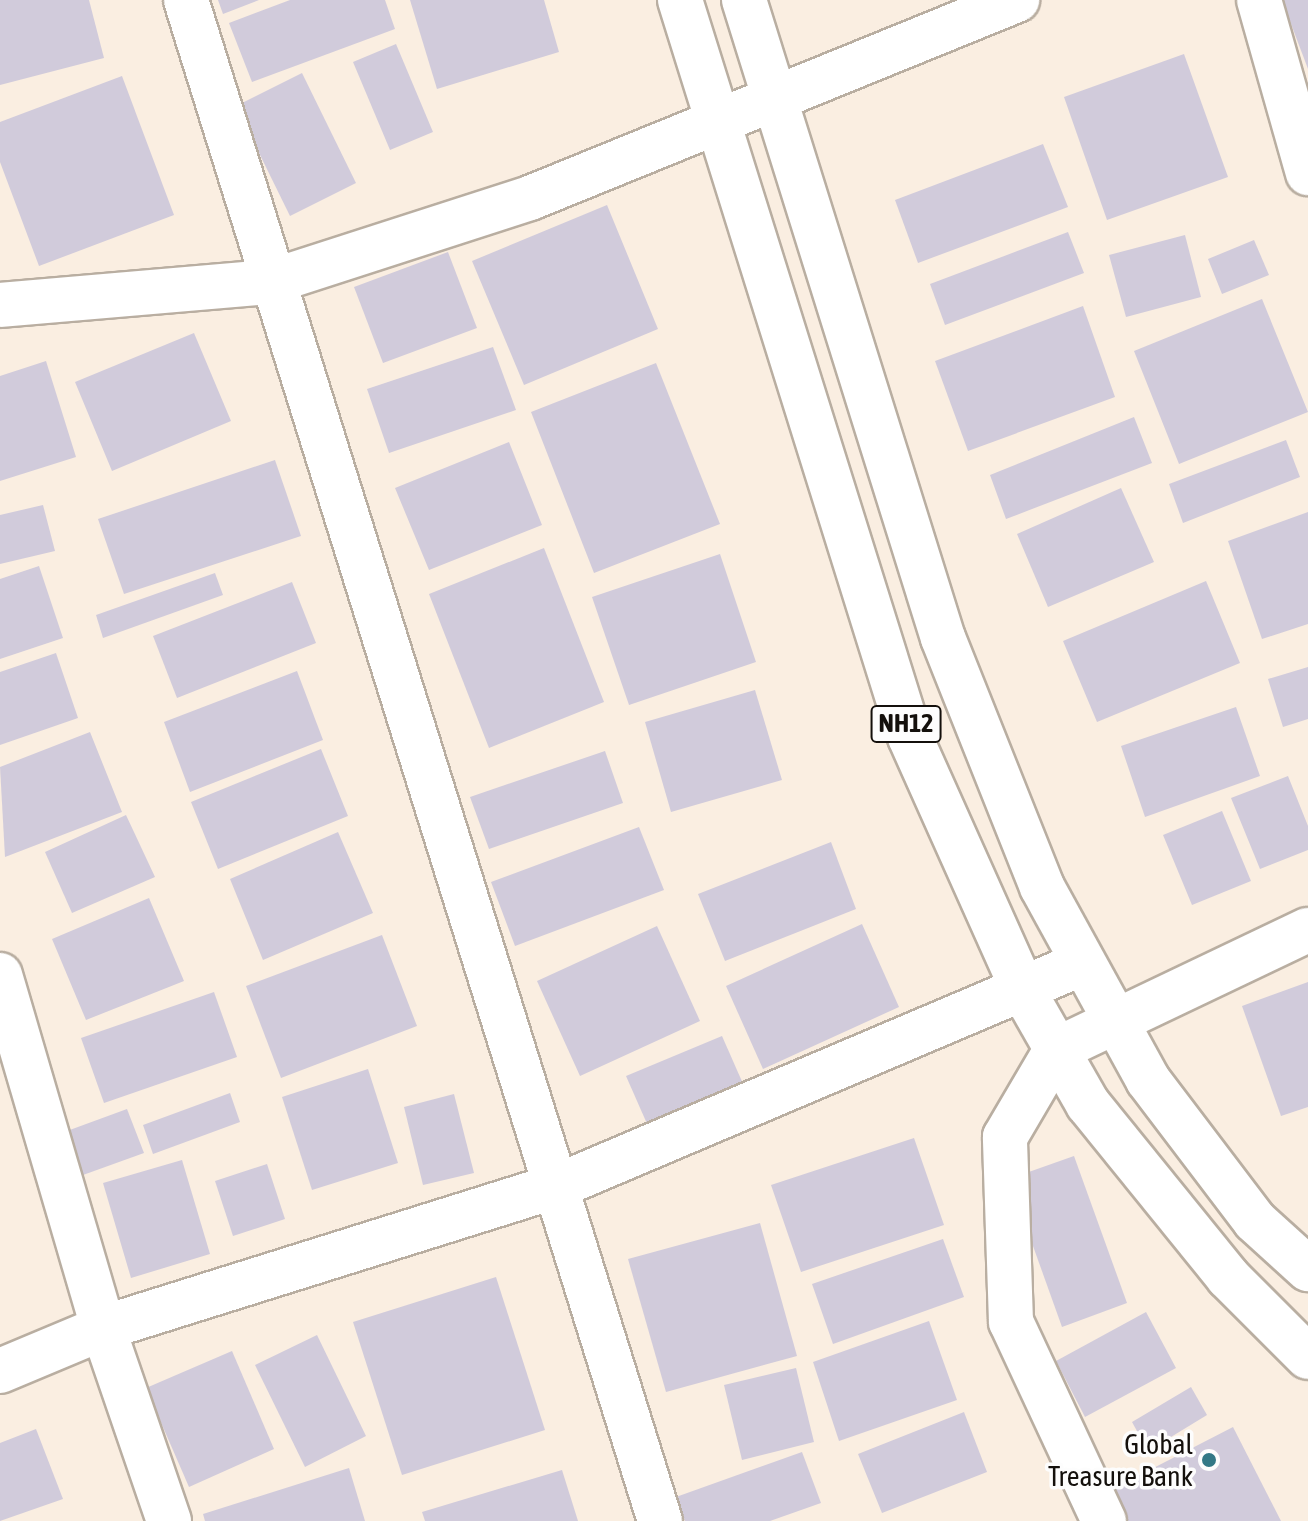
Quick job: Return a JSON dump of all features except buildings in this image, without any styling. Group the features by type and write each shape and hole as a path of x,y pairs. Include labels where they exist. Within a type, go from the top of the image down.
{"main road":[{"path":"186,0 270,282 560,1185 660,1521"},
{"name":"NH12","path":"680,0 910,737 1024,992 1088,1104 1228,1277 1308,1357"},
{"name":"NH12","path":"744,0 943,638 1042,887 1148,1080 1255,1221 1308,1269"},
{"path":"0,305 270,282 530,198 716,116 1017,0"},
{"path":"1259,0 1308,173"},
{"path":"1104,1521 1011,1322 1005,1137 1056,1050 1117,1026 1308,930"},
{"path":"0,1371 103,1328 560,1185 1024,992 1083,963"},
{"path":"0,975 103,1328 169,1521"}],"place":[{"name":"Global Treasure Bank","path":"1209,1460"}]}
